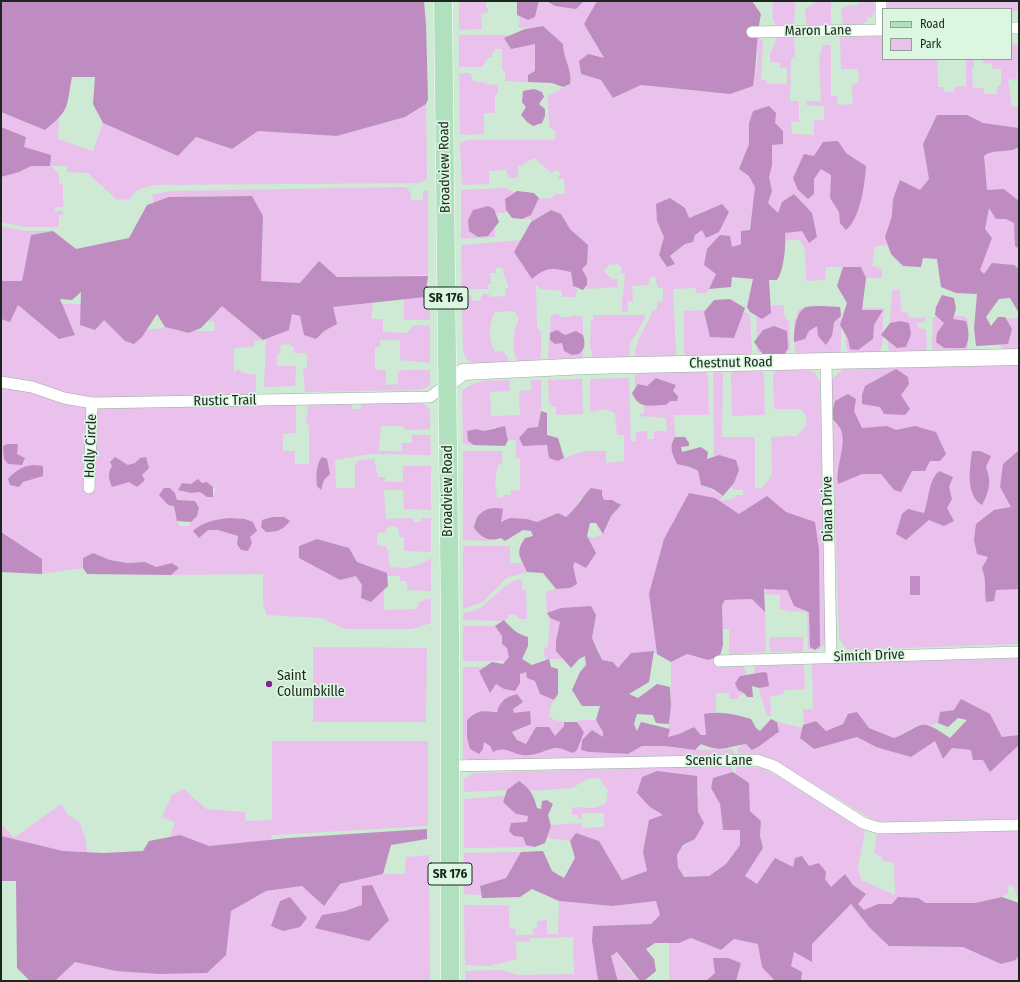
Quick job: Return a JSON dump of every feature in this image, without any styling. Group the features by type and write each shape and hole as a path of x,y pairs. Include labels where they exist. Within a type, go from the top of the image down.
{"main road":[{"name":"Broadview Road","path":"443,1 450,766 450,981"}],"street":[{"path":"881,1 882,30"},
{"name":"Maron Lane","path":"752,32 882,30"},
{"name":"Chestnut Road","path":"447,384 462,372 587,366 1019,357"},
{"name":"Diana Drive","path":"826,361 831,657"},
{"name":"Rustic Trail","path":"1,382 32,388 64,398 92,403 430,397 447,384"},
{"name":"Holly Circle","path":"89,488 92,403"},
{"name":"Simich Drive","path":"719,661 1019,652"},
{"name":"Scenic Lane","path":"450,766 756,760 774,766 863,823 879,828 1019,825"}],"green space":[{"path":"459,1 486,1 488,13 481,14 482,29 459,30"},
{"path":"539,1 555,5 597,1 584,24 604,59 588,54 579,61 581,74 601,80 614,98 641,85 729,94 753,86 758,56 756,38 760,38 763,42 761,80 766,80 767,84 787,84 787,68 780,68 780,63 770,62 770,54 777,38 794,38 795,56 791,59 790,101 799,101 799,122 791,122 792,134 814,135 814,120 824,120 824,106 806,105 806,101 821,101 819,57 823,45 831,45 831,96 837,96 838,105 853,104 852,86 859,82 858,69 841,69 840,37 882,36 882,60 937,60 938,87 944,87 944,92 954,92 954,87 966,86 966,60 974,60 974,67 972,67 973,88 984,88 984,94 997,94 997,86 1001,85 1001,69 993,69 992,64 983,63 983,60 1012,60 1012,44 1017,46 1019,51 1017,79 1008,80 1012,107 1019,106 1019,287 980,287 934,178 899,245 875,246 872,266 882,269 882,278 866,278 861,267 826,267 825,280 806,281 805,250 800,240 755,241 754,203 751,223 747,235 739,245 732,248 707,293 696,293 696,288 673,289 676,354 674,359 637,359 635,354 640,336 652,312 657,309 657,302 663,301 663,288 658,288 655,277 650,277 648,285 632,286 633,301 627,301 628,312 622,311 625,274 620,273 622,269 618,263 614,265 610,264 604,270 613,280 617,278 618,287 587,289 587,278 582,269 588,245 570,229 561,214 551,210 531,222 531,219 522,219 531,215 539,198 550,199 555,194 565,194 564,179 558,179 560,173 557,170 551,173 534,158 518,167 518,177 516,178 509,178 506,170 489,171 489,184 462,185 460,143 468,140 555,140 556,132 549,126 548,96 570,84 571,79 569,69 563,44 543,26 519,28 520,17 528,20 538,11","holes":["753,112 749,176 739,169 749,144 749,123","708,209 729,212 719,232 702,229 695,235 693,242 685,244 670,257 659,255 664,237 689,218"]},
{"path":"776,1 795,1 794,25 776,25 773,20 772,5"},
{"path":"818,1 831,1 831,25 807,26 805,9"},
{"path":"859,1 874,1 875,11 871,18 866,16 868,21 862,24 843,25 841,9 850,5 859,5"},
{"path":"887,1 1019,1 1019,9 1012,12 1012,8 887,8"},
{"path":"459,35 510,35 526,46 535,44 535,71 528,75 528,82 505,81 505,71 502,70 502,49 495,49 495,52 492,53 492,57 489,57 483,67 459,67"},
{"path":"459,73 470,73 473,81 486,83 488,85 498,84 498,93 495,96 495,113 484,113 484,134 460,134"},
{"path":"426,104 427,179 419,183 155,185 137,191 130,199 117,200 88,173 67,172 67,166 51,166 59,174 59,183 63,184 63,207 55,207 55,211 63,211 63,215 59,215 59,227 26,227 1,222 1,177 19,172 31,166 50,166 23,147 26,137 1,127 1,112 45,130 59,118 58,139 93,151 103,123 178,156 196,137 232,149 258,131 337,136 405,117"},
{"path":"406,187 410,192 411,200 423,200 423,191 428,191 428,275 337,277 300,283 261,281 263,216 252,196 169,197 154,203 152,195 171,191"},
{"path":"507,188 514,193 506,199 506,213 494,213 495,237 461,239 461,190"},
{"path":"1,226 25,231 53,231 31,235 22,281 1,281"},
{"path":"524,240 543,269 553,268 571,272 573,286 577,289 576,297 562,297 562,291 541,289 536,285 537,328 541,332 541,357 538,363 518,364 514,347 514,335 519,319 514,311 495,312 490,327 491,342 495,352 502,351 508,357 507,364 474,364 467,360 463,352 462,295 470,295 473,301 479,301 483,294 489,294 490,297 506,296 505,289 508,288 508,282 506,282 506,277 504,277 503,268 496,268 496,273 490,273 491,284 488,284 488,289 462,289 461,245"},
{"path":"892,290 900,290 901,311 908,313 909,318 925,317 925,322 917,323 918,328 926,329 927,348 925,352 891,352 888,348"},
{"path":"430,297 430,320 404,320 404,299"},
{"path":"373,303 371,319 383,319 383,332 407,333 414,325 430,326 430,363 400,360 400,340 380,340 380,347 375,347 375,370 386,370 386,385 398,384 398,372 402,370 430,370 430,384 426,388 418,390 305,392 303,369 307,368 307,353 294,353 294,348 289,344 280,345 281,353 277,353 277,366 296,366 295,386 264,387 266,339 289,330 292,314 300,316 324,331 337,324 332,307"},
{"path":"62,304 81,304 80,325 104,320 125,341 142,337 147,329 165,327 189,333 195,331 214,331 215,322 208,321 222,306 263,340 254,341 254,347 234,348 234,373 238,369 244,373 256,375 256,405 296,405 296,433 283,434 283,451 295,451 295,464 309,464 309,425 306,424 308,404 351,404 353,409 360,409 362,404 420,402 427,406 427,408 430,409 430,429 407,430 402,426 381,426 379,451 402,451 402,443 412,443 412,435 430,435 431,455 370,454 335,460 336,488 355,488 355,464 359,460 374,459 378,477 385,477 385,482 403,482 403,466 431,466 431,510 404,509 403,490 384,490 386,519 412,518 414,522 420,522 422,518 431,518 431,552 404,551 404,538 400,537 398,527 389,526 385,532 377,533 377,545 385,546 388,550 390,567 405,568 419,565 431,558 431,591 407,590 407,581 400,581 400,576 387,576 386,573 357,562 349,548 317,539 299,546 299,558 340,580 356,576 362,585 384,590 384,610 417,609 419,602 431,598 431,623 412,629 345,629 321,618 267,615 263,605 263,574 171,575 179,568 172,563 156,567 145,562 127,563 110,560 93,553 83,558 83,568 42,574 42,559 1,532 1,319 10,322 18,305 75,334","holes":["182,483 213,487 216,489 213,496 207,497 200,492 191,493","175,493 177,500 195,501 199,508 197,516 191,522 190,526 179,526 174,506","229,518 248,551 239,536 218,530 208,530 198,526 218,519"]},
{"path":"784,305 784,315 789,322 790,351 757,352 756,306"},
{"path":"884,308 883,338 879,354 849,354 846,347 845,309"},
{"path":"739,309 750,315 752,352 750,356 687,358 684,351 684,311"},
{"path":"798,309 841,309 841,350 837,355 798,355 795,351 794,321 797,316"},
{"path":"559,314 560,317 571,317 572,315 583,317 583,360 551,362 548,357 551,316"},
{"path":"593,315 644,315 645,318 630,344 629,355 625,359 593,359 590,345 591,320 593,320"},
{"path":"964,316 968,320 968,347 964,352 935,352 932,348 933,317"},
{"path":"1019,318 1019,350 1004,350 998,342 1000,319"},
{"path":"1019,365 1019,644 847,650 839,638 831,380 843,369"},
{"path":"805,369 815,374 820,384 826,641 820,649 808,649 807,612 785,611 785,609 780,609 780,595 765,594 765,551 739,514 715,498 649,594 657,654 654,651 618,668 613,662 602,660 598,648 592,638 596,615 561,608 547,613 546,592 556,589 570,588 573,566 587,536 600,536 604,532 610,520 612,500 604,500 602,495 580,498 574,510 566,517 558,513 537,522 527,519 500,522 485,510 474,521 474,528 482,538 492,541 463,540 463,451 502,451 502,464 498,465 495,481 497,497 503,498 504,495 511,495 511,490 520,491 520,459 516,458 516,440 508,440 508,433 495,427 484,431 477,429 468,441 474,445 463,444 462,391 473,384 484,381 509,380 510,391 490,392 491,416 520,415 519,391 531,390 531,380 541,380 541,409 538,427 528,428 532,446 547,445 558,461 584,451 606,451 606,463 624,461 624,435 617,435 615,413 605,409 590,412 590,379 629,378 631,441 636,441 636,432 647,431 647,439 654,439 654,431 667,431 666,418 639,416 640,414 644,413 644,405 666,405 676,385 657,378 647,386 638,384 635,388 635,378 638,371 705,370 708,376 709,415 674,415 675,437 672,440 677,464 690,467 698,472 701,485 723,496 720,501 735,498 736,495 743,495 743,490 736,490 730,487 734,483 719,455 714,457 713,376 715,370 720,370 723,375 722,437 755,437 755,488 762,488 772,475 771,437 797,436 805,427 807,417 800,409 774,409 773,376 776,370"},
{"path":"734,370 762,370 764,375 765,415 732,416 731,375"},
{"path":"582,379 583,414 556,415 556,407 552,407 549,402 548,380"},
{"path":"463,546 510,546 510,563 525,563 527,572 506,578 483,602 463,609"},
{"path":"522,579 522,590 526,590 527,619 519,619 516,615 508,615 507,619 503,621 463,620 463,613 480,608 506,585"},
{"path":"752,599 765,612 766,652 729,654 729,629 722,629 722,605 725,600"},
{"path":"550,618 560,622 556,641 556,650 564,659 545,659 544,648 548,647"},
{"path":"463,626 495,626 502,636 502,644 507,648 510,657 506,661 463,661"},
{"path":"771,637 803,637 803,652 771,652 769,643"},
{"path":"313,647 427,648 426,722 313,722"},
{"path":"687,654 708,660 716,658 718,667 744,666 750,692 739,695 739,699 729,699 729,693 716,693 716,712 704,715 706,735 701,735 694,727 668,737 671,705 671,662"},
{"path":"1019,658 1019,735 1002,737 990,714 955,710 941,712 938,723 933,725 918,725 894,738 869,728 843,724 826,731 816,721 804,725 803,709 813,709 812,664"},
{"path":"804,663 805,689 784,690 783,694 770,697 771,716 767,716 754,672 755,665"},
{"path":"463,667 485,667 479,671 504,689 520,683 520,674 527,671 535,681 540,694 554,700 551,705 549,716 554,720 564,722 564,726 555,737 526,744 517,740 512,732 524,728 531,720 529,711 514,714 513,709 474,713 484,742 498,749 511,750 521,755 557,748 573,753 584,732 577,722 581,720 596,720 603,732 603,738 582,740 581,750 589,752 627,754 642,746 665,746 695,750 733,749 734,754 472,762 463,758"},
{"path":"777,722 803,728 800,738 814,749 857,737 876,747 935,741 943,759 952,748 971,750 1019,745 1019,819 888,822 873,820 772,759 756,754 737,753 737,748 746,744 752,750 779,732"},
{"path":"272,741 428,741 428,826 272,835 270,840 209,846 169,840 175,822 162,817 172,795 184,789 206,809 245,812 245,821 272,820"},
{"path":"732,765 733,772 713,778 711,788 720,804 723,830 740,830 740,845 726,864 709,876 684,877 677,859 680,850 695,839 699,790 650,807 664,816 643,852 647,871 622,880 599,841 576,833 570,841 547,838 552,825 581,823 582,828 604,827 604,813 582,813 582,819 578,819 578,815 572,815 572,808 591,808 606,803 608,790 599,778 587,779 572,788 530,791 519,781 507,790 464,792 464,779 474,773"},
{"path":"736,766 762,768 780,777 865,831 858,867 861,880 895,895 894,863 883,861 882,857 874,853 877,833 1019,830 1019,902 1014,886 1008,885 1008,894 1002,897 975,903 926,903 918,898 892,904 878,904 864,910 857,904 866,894 853,885 845,874 831,887 825,879 809,866 793,867 775,859 757,884 745,876 763,848 760,836 761,821 750,811 749,783 736,774"},
{"path":"505,796 503,802 528,816 523,836 527,845 535,847 464,848 464,799"},
{"path":"61,804 68,815 79,822 86,840 87,852 63,851 1,836 1,823 14,838"},
{"path":"521,852 506,878 480,886 481,895 464,894 464,853"},
{"path":"429,855 430,981 55,981 75,962 116,971 158,974 207,973 229,927 231,911 266,891 303,886 324,906 340,884 383,874 405,874 406,857"},
{"path":"559,901 612,906 656,901 660,915 651,924 593,926 598,981 465,981 465,971 500,970 518,975 574,974 573,937 530,938 530,941 515,942 517,959 488,966 465,965 464,905 509,905 509,927 515,929 516,935 533,935 533,928 537,928 537,921 547,920 547,934 558,934"},
{"path":"851,904 870,928 889,946 963,947 1001,964 1016,960 1019,955 1019,981 801,981 802,972 791,966 794,952 811,961 812,944"},
{"path":"691,938 721,950 734,939 759,944 762,967 775,981 669,981 669,943 679,943"},
{"path":"617,952 629,970 640,981 618,981 611,956"}],"shaded area":[{"path":"1,1 424,1 428,99 426,104 405,117 337,136 258,131 232,149 196,137 178,156 103,123 93,104 95,77 72,77 66,107 59,117 45,130 1,112"},
{"path":"517,1 539,1 535,17 528,20 517,15"},
{"path":"546,1 583,2 576,9 555,6"},
{"path":"597,1 752,1 761,14 753,86 730,94 641,85 613,98 601,80 581,74 579,61 588,54 604,58 584,24"},
{"path":"543,26 563,44 571,79 570,84 563,87 552,83 528,82 528,75 535,71 535,44 511,49 504,38 525,29"},
{"path":"534,89 542,92 544,97 539,104 545,109 545,116 542,123 533,126 521,115 526,107 522,102 523,91"},
{"path":"769,106 776,113 775,123 783,131 783,144 772,145 772,165 769,177 772,191 768,203 778,213 782,202 794,194 812,213 817,237 809,243 802,231 785,233 785,251 781,271 777,280 769,280 771,313 762,319 750,312 747,307 753,279 732,277 731,287 709,289 716,274 704,265 707,249 720,235 730,236 732,247 741,244 741,231 750,230 755,187 749,176 739,169 749,144 749,123 753,111"},
{"path":"937,115 967,115 983,123 1019,128 1019,147 1011,150 992,152 984,156 987,190 1004,189 1019,201 1019,249 1015,246 1014,223 1006,219 996,219 989,208 985,229 992,238 980,270 984,274 992,263 1014,265 1019,269 1019,313 1010,298 999,299 986,317 991,326 998,317 1005,317 1012,329 1008,344 976,346 974,328 977,294 956,293 941,287 937,259 923,258 921,267 903,266 891,254 885,237 892,216 893,199 900,180 920,190 929,179 923,144"},
{"path":"1,127 26,137 24,147 51,155 50,166 31,166 19,172 1,177"},
{"path":"838,141 846,153 866,166 861,201 855,218 846,230 840,223 839,212 830,198 831,175 821,169 814,179 814,194 808,199 798,190 793,178 804,154 814,156 823,142"},
{"path":"517,191 534,193 539,198 531,215 522,219 512,218 506,210 505,199"},
{"path":"252,196 263,216 261,281 300,283 319,261 337,277 428,276 425,297 333,307 337,324 324,331 316,339 304,335 300,316 292,314 289,330 263,340 222,306 201,328 189,333 165,327 157,314 142,337 134,344 125,341 104,320 95,330 80,325 81,292 72,300 60,299 75,335 59,339 18,305 10,322 1,319 1,281 22,281 31,235 53,231 76,249 129,238 147,205 169,197"},
{"path":"670,198 685,208 689,218 722,204 729,212 719,232 706,238 702,230 695,235 693,242 685,244 670,256 675,264 667,267 659,255 664,237 657,221 656,204"},
{"path":"488,206 494,209 499,222 488,236 478,237 469,231 468,220 473,210"},
{"path":"551,210 561,214 570,229 588,245 587,264 582,269 587,278 587,285 583,290 573,286 571,272 550,269 542,272 532,279 514,252 531,222"},
{"path":"843,267 861,267 866,278 862,310 883,310 874,325 873,339 858,350 850,349 848,339 840,325 847,303 837,286"},
{"path":"942,295 954,298 956,309 953,319 966,321 968,328 968,341 965,348 944,348 936,342 937,333 944,323 935,315 936,307"},
{"path":"730,299 745,308 734,338 710,337 704,312 714,300"},
{"path":"806,307 840,307 841,316 834,322 832,336 826,345 818,336 817,326 809,331 805,339 794,342 794,333 799,313"},
{"path":"900,321 909,323 911,334 906,347 897,348 881,335 890,323"},
{"path":"774,326 787,331 788,348 784,356 764,356 754,342 763,330"},
{"path":"557,330 565,335 576,331 583,335 583,350 579,354 572,355 564,351 562,343 555,344 550,340 550,333"},
{"path":"896,369 908,377 909,384 901,395 910,409 905,415 884,414 880,407 862,404 862,395 865,386"},
{"path":"656,378 676,385 673,391 678,396 677,401 670,401 666,405 650,406 638,402 632,393 638,384 647,386"},
{"path":"848,394 856,399 854,411 862,428 887,426 896,430 915,426 936,432 946,454 940,461 930,461 925,471 912,471 901,492 894,490 881,474 862,474 838,484 838,471 843,443 841,430 831,417 835,401"},
{"path":"541,411 547,413 547,435 558,438 564,458 558,461 549,458 547,445 523,446 519,438 528,428 538,427"},
{"path":"505,426 508,440 505,446 474,445 468,441 467,431 477,429 484,431"},
{"path":"675,437 685,437 689,443 689,446 681,447 682,452 701,447 708,452 707,459 719,455 736,460 739,470 734,483 723,496 713,489 701,485 698,471 690,467 677,464 672,447"},
{"path":"7,444 18,444 17,454 25,458 22,465 8,464 4,459 3,446"},
{"path":"1019,450 1019,589 996,590 994,601 986,602 985,581 982,568 988,557 977,554 974,540 976,524 994,510 1011,507 1000,487 1003,464"},
{"path":"972,451 980,451 991,456 986,467 989,477 989,487 982,505 973,495 971,488 970,473"},
{"path":"115,457 128,465 135,463 140,458 146,457 149,468 142,475 145,480 137,487 129,482 112,487 109,476 112,466 110,462"},
{"path":"322,457 327,459 330,474 324,480 321,490 317,486 317,475 319,463"},
{"path":"34,465 43,466 43,476 23,482 19,487 10,485 8,479 14,473 23,467"},
{"path":"939,471 953,477 949,487 952,499 947,508 954,521 944,526 929,520 906,540 896,534 902,514 908,509 924,513 931,485 935,475"},
{"path":"198,479 202,483 207,482 213,487 213,497 207,497 200,492 191,493 178,490 182,483 191,484"},
{"path":"164,488 170,488 175,493 177,500 195,501 199,508 197,516 191,522 177,521 174,506 168,505 159,495"},
{"path":"591,488 602,490 604,500 612,500 621,505 611,516 603,534 596,523 590,523 587,536 596,553 586,568 575,562 573,566 577,584 570,588 556,589 543,573 527,572 519,552 525,538 533,536 531,531 523,530 505,541 501,538 492,540 485,538 474,528 475,522 480,514 493,508 503,509 501,522 510,518 527,519 537,522 558,513 566,517"},
{"path":"689,493 715,498 739,514 767,496 786,512 815,522 819,550 820,646 815,650 810,647 809,612 794,606 787,590 764,589 765,612 752,599 725,600 722,605 723,645 720,656 708,660 687,654 671,662 657,654 649,594 664,539"},
{"path":"273,517 284,517 290,521 280,530 266,532 261,527 262,520"},
{"path":"220,519 245,519 253,522 257,531 250,537 252,543 248,551 241,550 237,544 238,536 218,530 208,530 199,538 193,531 201,525"},
{"path":"1,532 42,559 42,574 1,572"},
{"path":"317,539 349,548 357,562 387,573 388,586 371,602 361,598 362,585 356,576 340,580 299,558 299,546"},
{"path":"93,553 110,560 127,563 145,562 156,567 172,563 179,568 171,575 87,574 83,568 83,558"},
{"path":"910,576 920,576 920,595 910,595"},
{"path":"591,606 596,615 592,638 602,660 613,662 618,668 631,653 654,651 649,682 629,694 638,698 657,684 670,687 671,705 669,724 656,723 653,715 637,714 634,724 637,731 641,722 670,729 668,737 694,727 701,735 706,735 704,714 722,713 733,714 751,719 756,728 760,731 771,719 777,722 779,732 752,750 746,744 719,749 701,744 695,750 665,746 642,746 628,754 589,752 581,750 582,740 592,730 603,737 603,732 596,720 600,706 582,706 572,690 580,672 586,665 585,656 579,659 571,668 556,651 556,641 560,622 550,618 547,613 561,608"},
{"path":"504,620 514,630 528,637 528,646 522,659 532,665 549,659 551,667 558,669 558,694 554,700 540,694 535,681 527,678 526,672 520,674 520,683 515,691 504,689 496,684 490,693 479,671 492,662 503,664 509,657 507,648 502,644 502,636 495,626"},
{"path":"764,672 767,673 769,686 759,688 752,686 753,697 747,697 744,693 738,690 735,683 740,676"},
{"path":"517,694 523,702 513,709 514,713 530,711 531,724 512,732 517,740 526,744 536,727 549,727 555,736 564,726 564,722 577,722 584,732 577,750 573,753 560,748 554,748 532,755 522,755 505,750 497,750 493,752 490,746 484,742 483,749 479,754 470,749 467,737 467,720 478,712 497,712 504,700"},
{"path":"961,699 990,714 1002,737 1019,735 1019,745 990,772 983,760 973,760 971,750 952,748 943,759 935,741 911,757 876,747 857,737 814,749 800,738 803,725 816,721 826,731 843,724 848,714 857,712 869,728 894,738 917,726 926,725 940,731 950,738 967,720 958,718 948,727 938,723 940,712 954,710"},
{"path":"657,771 697,776 698,812 704,823 695,839 683,845 677,855 678,867 684,877 709,876 726,864 740,845 740,830 723,830 720,804 711,788 713,778 733,772 749,783 750,811 761,821 760,836 763,848 745,876 757,884 775,858 793,867 795,858 802,856 809,866 819,863 826,872 825,879 831,887 845,874 853,885 866,894 858,904 864,910 878,904 892,904 898,897 918,898 926,903 975,903 1002,897 1019,903 1019,955 1016,960 1001,964 963,947 889,946 870,928 851,904 812,944 812,962 794,952 791,966 802,972 801,981 775,981 762,967 758,944 734,939 721,950 691,938 679,943 655,943 646,949 654,959 656,971 644,981 640,981 617,952 611,956 618,981 598,981 592,940 593,926 651,924 660,915 656,901 612,906 559,901 532,889 520,897 482,898 480,886 506,878 521,852 543,851 552,871 564,878 575,858 570,841 576,833 599,841 622,880 647,871 643,852 649,820 663,815 650,807 637,793 642,777"},
{"path":"519,781 526,786 531,793 537,808 541,809 542,801 547,800 553,804 548,815 551,826 545,843 535,847 526,845 523,837 514,836 509,831 511,823 527,822 528,816 516,814 503,802 507,790"},
{"path":"427,829 427,839 391,845 383,874 340,884 324,906 302,886 266,891 231,911 226,955 207,973 158,974 116,971 75,962 55,981 30,981 17,968 16,881 1,881 1,836 63,851 103,853 143,851 149,841 180,835 209,846 288,838"},
{"path":"372,885 389,920 369,941 315,928 322,915 345,911 362,905 362,886"},
{"path":"290,897 307,918 300,927 283,931 271,926 280,901"},
{"path":"713,958 728,958 741,963 736,981 706,981 715,973"}],"place":[{"name":"Saint Columbkille","path":"269,684"}]}
